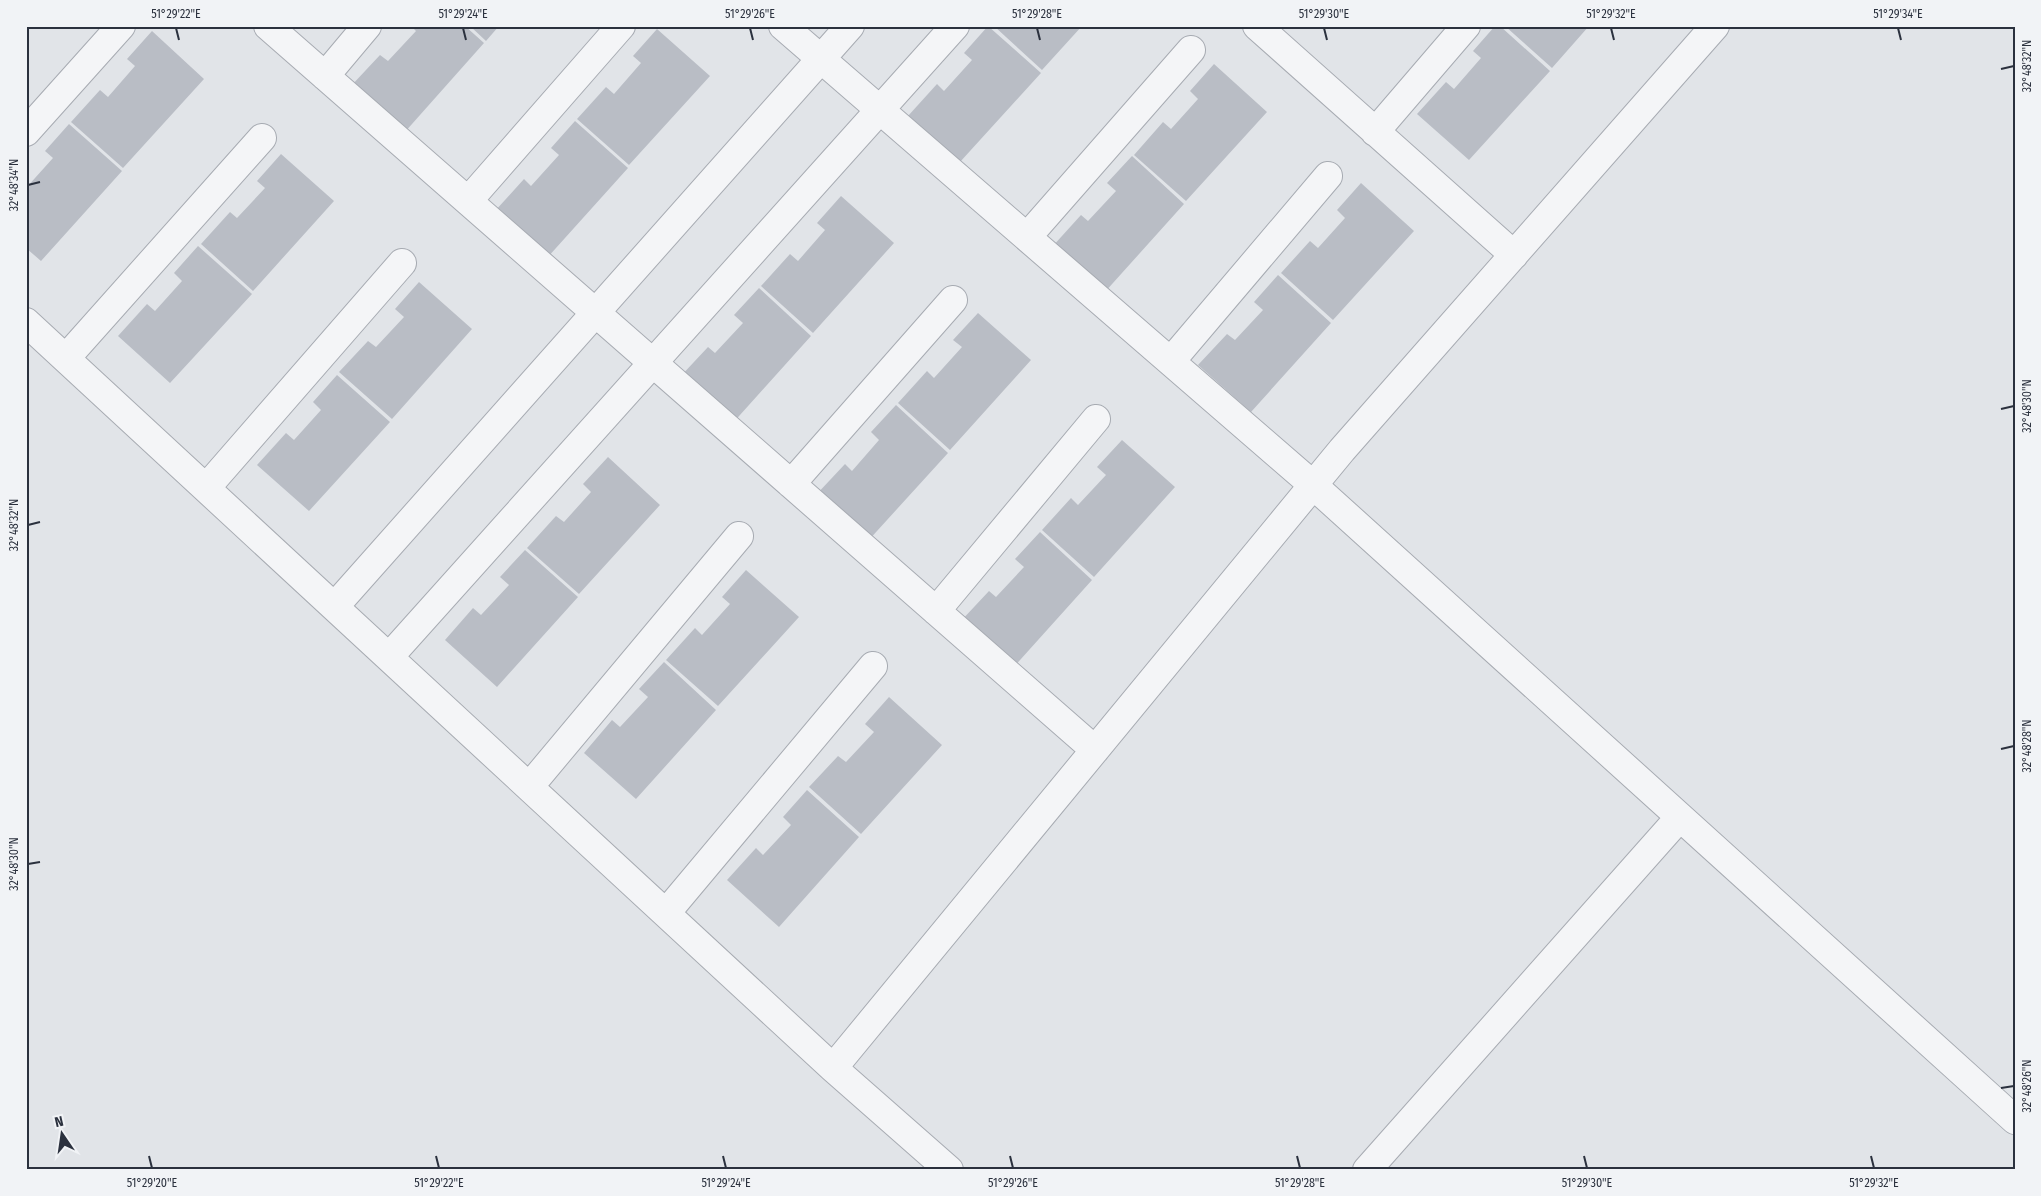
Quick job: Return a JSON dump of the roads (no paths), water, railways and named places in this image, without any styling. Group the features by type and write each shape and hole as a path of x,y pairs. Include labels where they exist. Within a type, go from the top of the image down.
{"street":[{"path":"26,132 121,26"},
{"path":"268,26 1095,750"},
{"path":"325,76 367,26"},
{"path":"468,201 621,26"},
{"path":"783,26 1313,484 2015,1120"},
{"path":"335,606 850,26"},
{"path":"389,657 955,26"},
{"path":"1257,26 1514,255"},
{"path":"1376,132 1466,26"},
{"path":"833,1068 1313,484 1715,26"},
{"path":"1027,237 1191,50"},
{"path":"66,358 262,138"},
{"path":"1171,361 1328,176"},
{"path":"206,488 402,263"},
{"path":"791,484 953,300"},
{"path":"26,322 833,1068 949,1170"},
{"path":"936,611 1096,419"},
{"path":"529,787 739,536"},
{"path":"666,913 873,666"},
{"path":"1367,1170 1680,817"}]}
